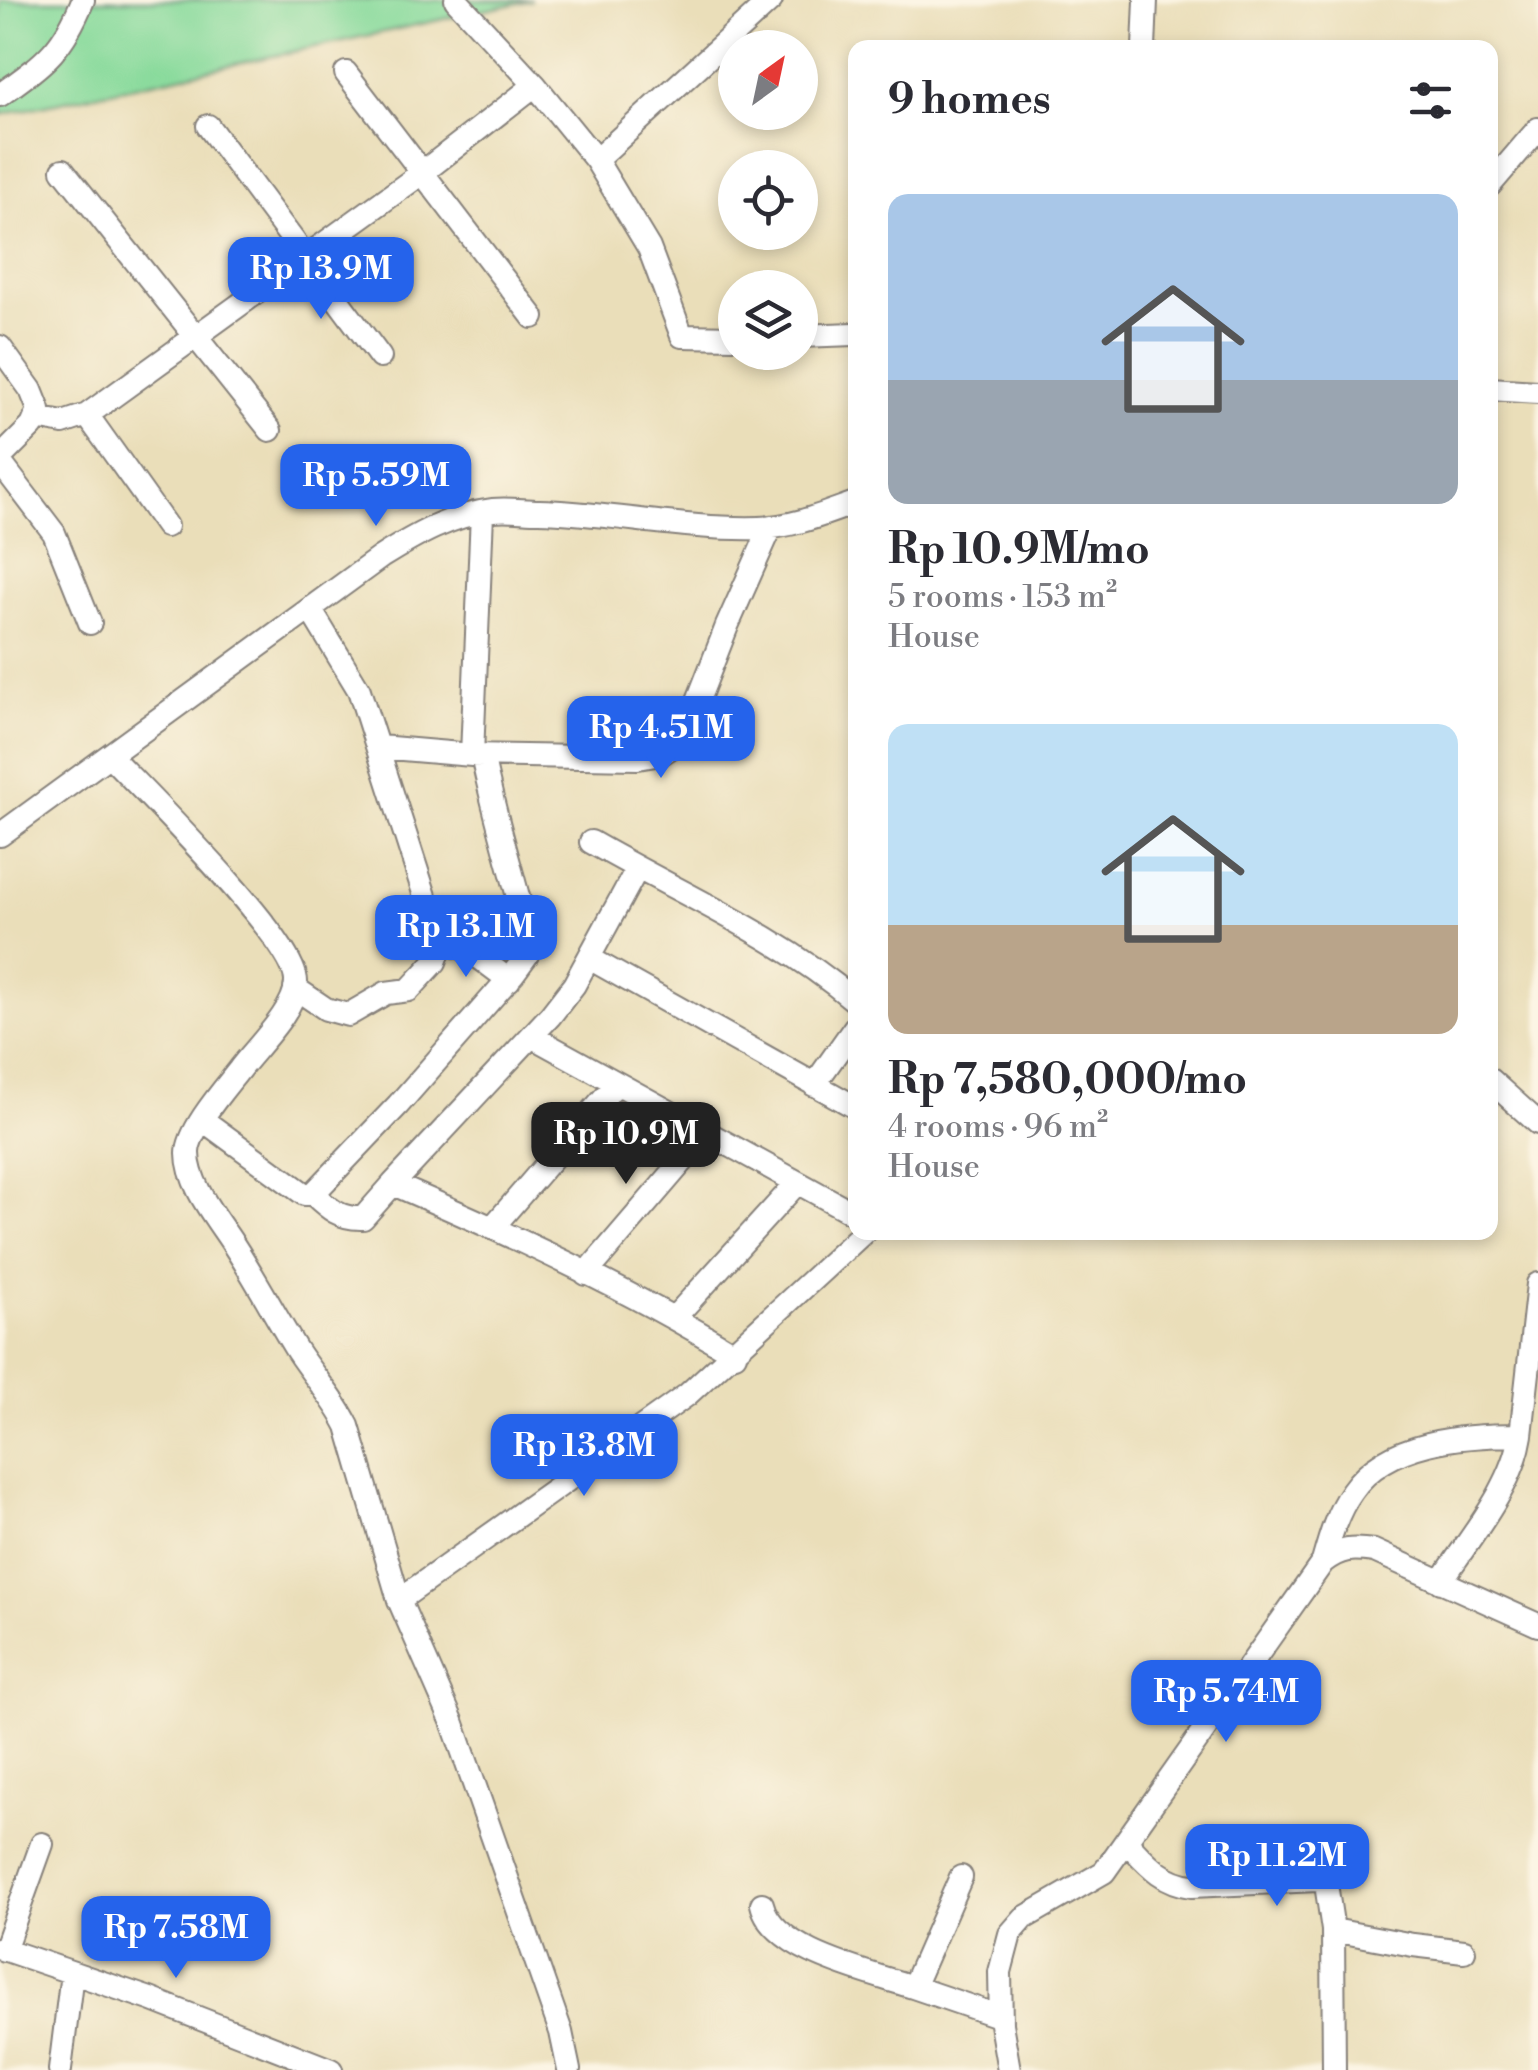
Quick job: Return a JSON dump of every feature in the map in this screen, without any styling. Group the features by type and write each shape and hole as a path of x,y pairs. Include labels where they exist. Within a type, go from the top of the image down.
{"street":[{"path":"0,95 50,59 83,0"},
{"path":"456,0 535,85 596,160 653,255 682,336 718,337"},
{"path":"596,160 771,0"},
{"path":"1144,40 1146,0"},
{"path":"346,73 533,317"},
{"path":"37,418 63,423 87,415 422,173 535,85"},
{"path":"208,126 380,357"},
{"path":"1498,176 1538,129"},
{"path":"62,170 270,430"},
{"path":"818,335 848,334"},
{"path":"0,347 38,404 37,418 0,460 54,533 90,623"},
{"path":"1498,390 1538,392"},
{"path":"87,415 166,526"},
{"path":"0,834 381,556 422,532 457,518 495,510 590,513 718,528 771,527 801,522 848,505"},
{"path":"313,1194 398,1104 528,955 530,944 512,870 477,755 482,512"},
{"path":"379,747 477,755 638,758 661,754 690,721 726,626 771,527"},
{"path":"295,988 326,1009 348,1015 386,993 409,990 440,952 440,941 360,690 310,609"},
{"path":"110,756 272,934 293,968 292,1000 203,1120 188,1152 205,1201 348,1426 399,1600 481,1799 560,2032 569,2070"},
{"path":"591,842 778,946 824,974 848,995"},
{"path":"203,1120 304,1194 313,1194 331,1211 348,1219 362,1218 533,1037 574,985 637,868"},
{"path":"440,941 469,950 508,980"},
{"path":"589,958 848,1103"},
{"path":"533,1037 848,1210"},
{"path":"814,1085 848,1038"},
{"path":"492,1228 616,1084"},
{"path":"1498,1087 1538,1124"},
{"path":"586,1274 706,1134"},
{"path":"674,1318 797,1183"},
{"path":"393,1184 586,1274 735,1354"},
{"path":"399,1600 687,1395 856,1240"},
{"path":"1440,1582 1515,1460 1538,1284"},
{"path":"1323,1562 1333,1526 1351,1492 1387,1458 1460,1437 1521,1435"},
{"path":"1009,2070 1001,2017 1002,1957 1016,1925 1104,1872 1323,1562 1337,1551 1374,1551 1538,1625"},
{"path":"1126,1841 1153,1870 1173,1884 1322,1882 1328,1886 1333,1930 1334,2070"},
{"path":"42,1844 2,1949 168,2006 331,2070"},
{"path":"913,1987 960,1877"},
{"path":"762,1904 772,1925 802,1946 836,1962 1001,2017"},
{"path":"1333,1930 1464,1951"},
{"path":"60,2070 72,1973"}],"green space":[{"path":"0,0 532,0 0,115"}]}
